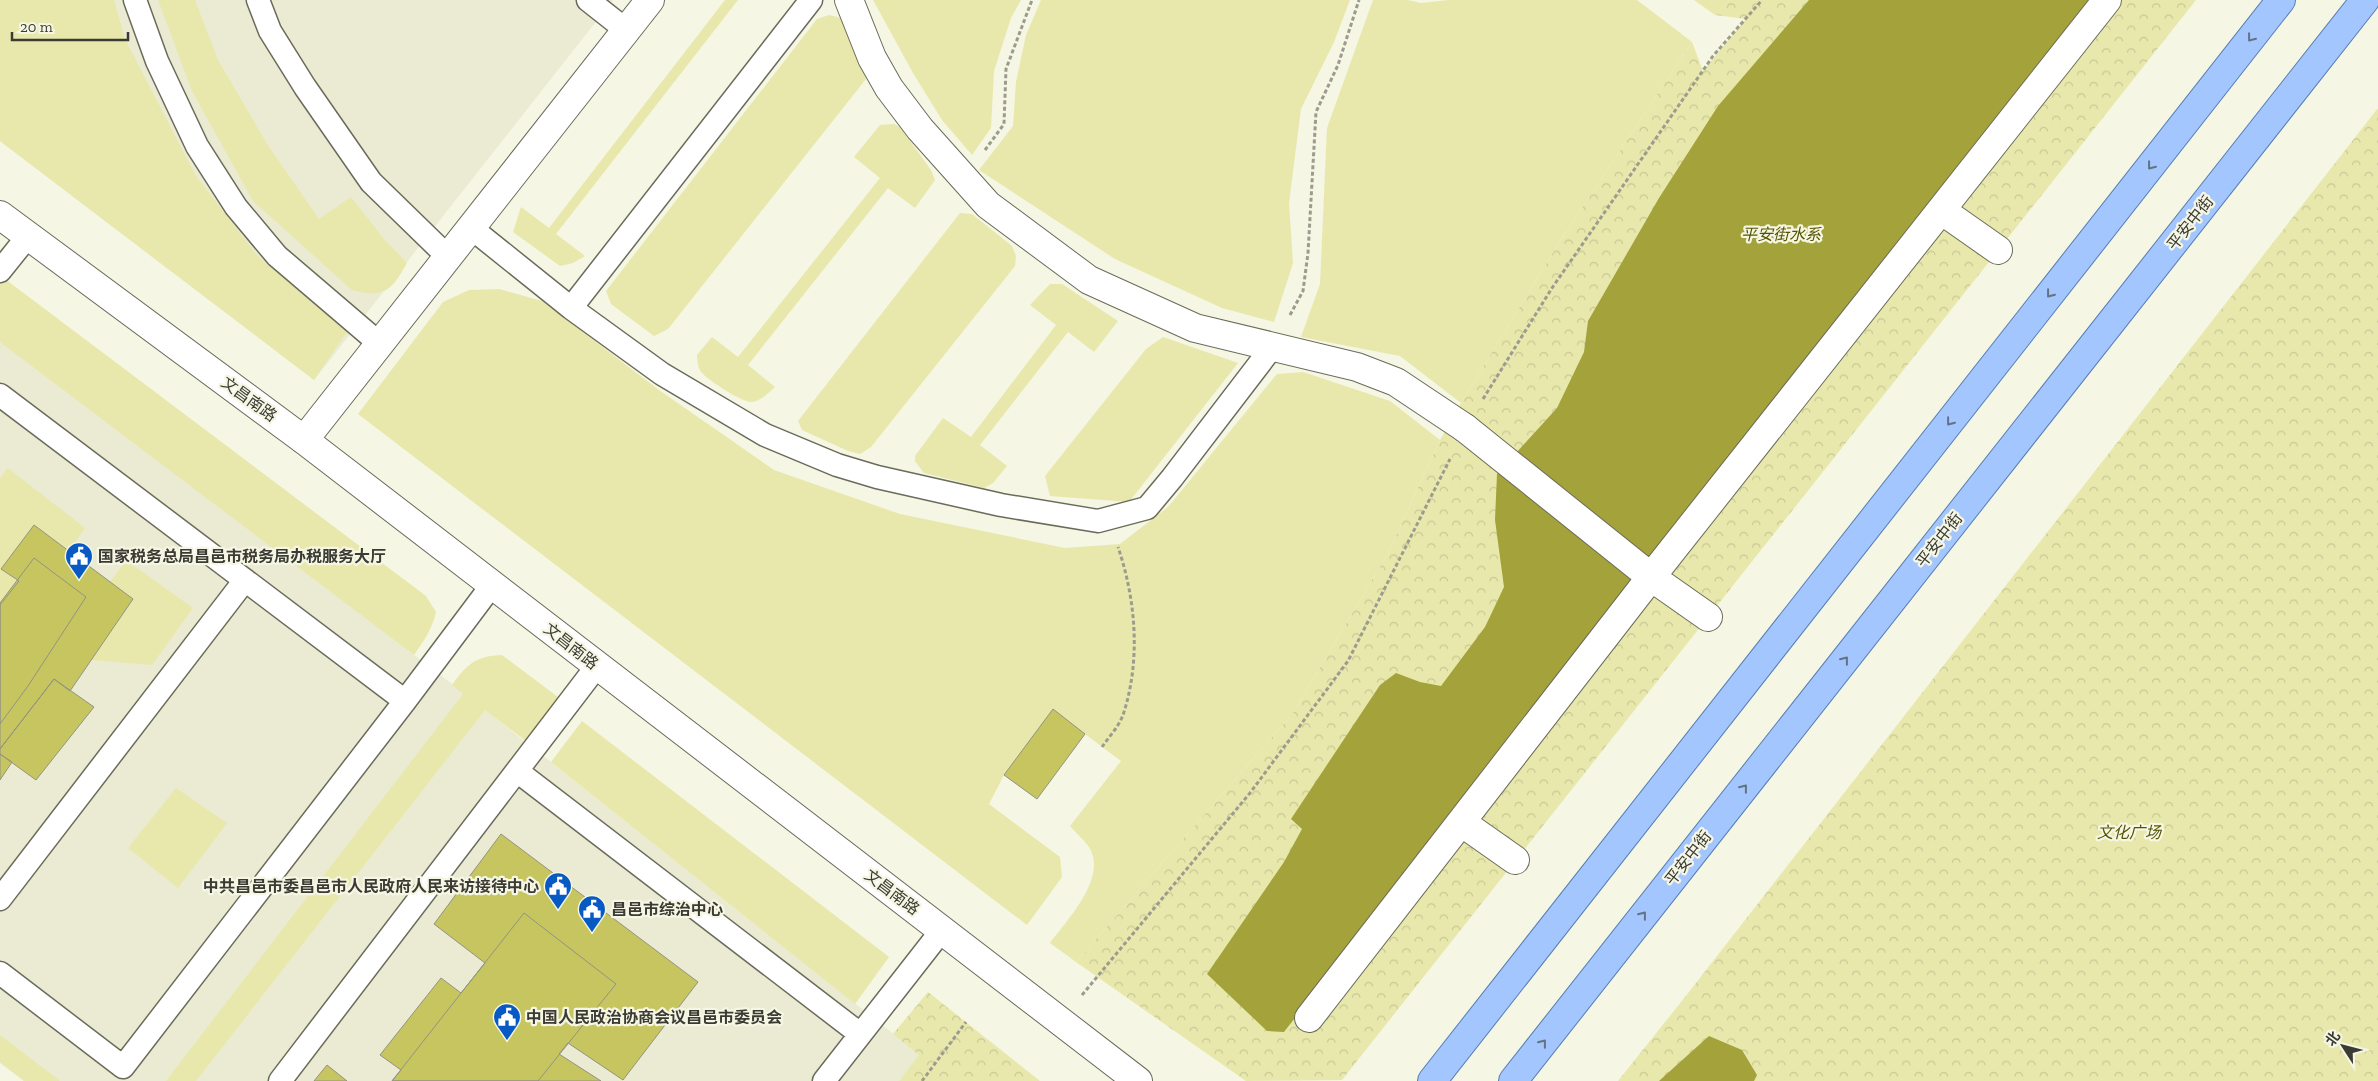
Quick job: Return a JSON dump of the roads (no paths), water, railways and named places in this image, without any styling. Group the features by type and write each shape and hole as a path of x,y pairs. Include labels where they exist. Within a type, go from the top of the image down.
{"main road":[{"path":"1432,1081 2282,0"},
{"name":"平安中街","path":"1512,1081 2366,0"}],"street":[{"path":"304,440 650,0"},
{"path":"849,0 872,58 889,88 920,129 988,205 1089,280 1195,328 1357,367 1396,382 1465,428 1652,577 1708,617"},
{"path":"1309,1018 1652,577 2107,0"},
{"path":"1941,210 1998,250"},
{"name":"文昌南路","path":"0,215 304,440 1138,1081"},
{"path":"1461,822 1515,860"}],"lane":[{"path":"135,0 157,61 197,146 236,207 277,256 380,344"},
{"path":"258,0 270,31 305,87 371,182 448,257"},
{"path":"588,0 626,30"},
{"path":"571,308 811,0"},
{"path":"470,227 571,308 662,374 765,435 837,465 877,477 1001,505 1098,521 1146,508 1172,478 1273,346"},
{"path":"0,271 28,236"},
{"path":"0,395 405,701"},
{"path":"0,899 244,580"},
{"path":"0,973 122,1067 405,701 492,585"},
{"path":"280,1081 597,666"},
{"path":"517,771 860,1034"},
{"path":"824,1081 942,930"}],"place":[{"name":"国家税务总局昌邑市税务局办税服务大厅","path":"79,580"},
{"name":"中共昌邑市委昌邑市人民政府人民来访接待中心","path":"558,910"},
{"name":"昌邑市综治中心","path":"592,933"},
{"name":"中国人民政治协商会议昌邑市委员会","path":"507,1041"}],"park label":[{"name":"平安街水系","path":"1781,234"},
{"name":"文化广场","path":"2129,832"}]}
